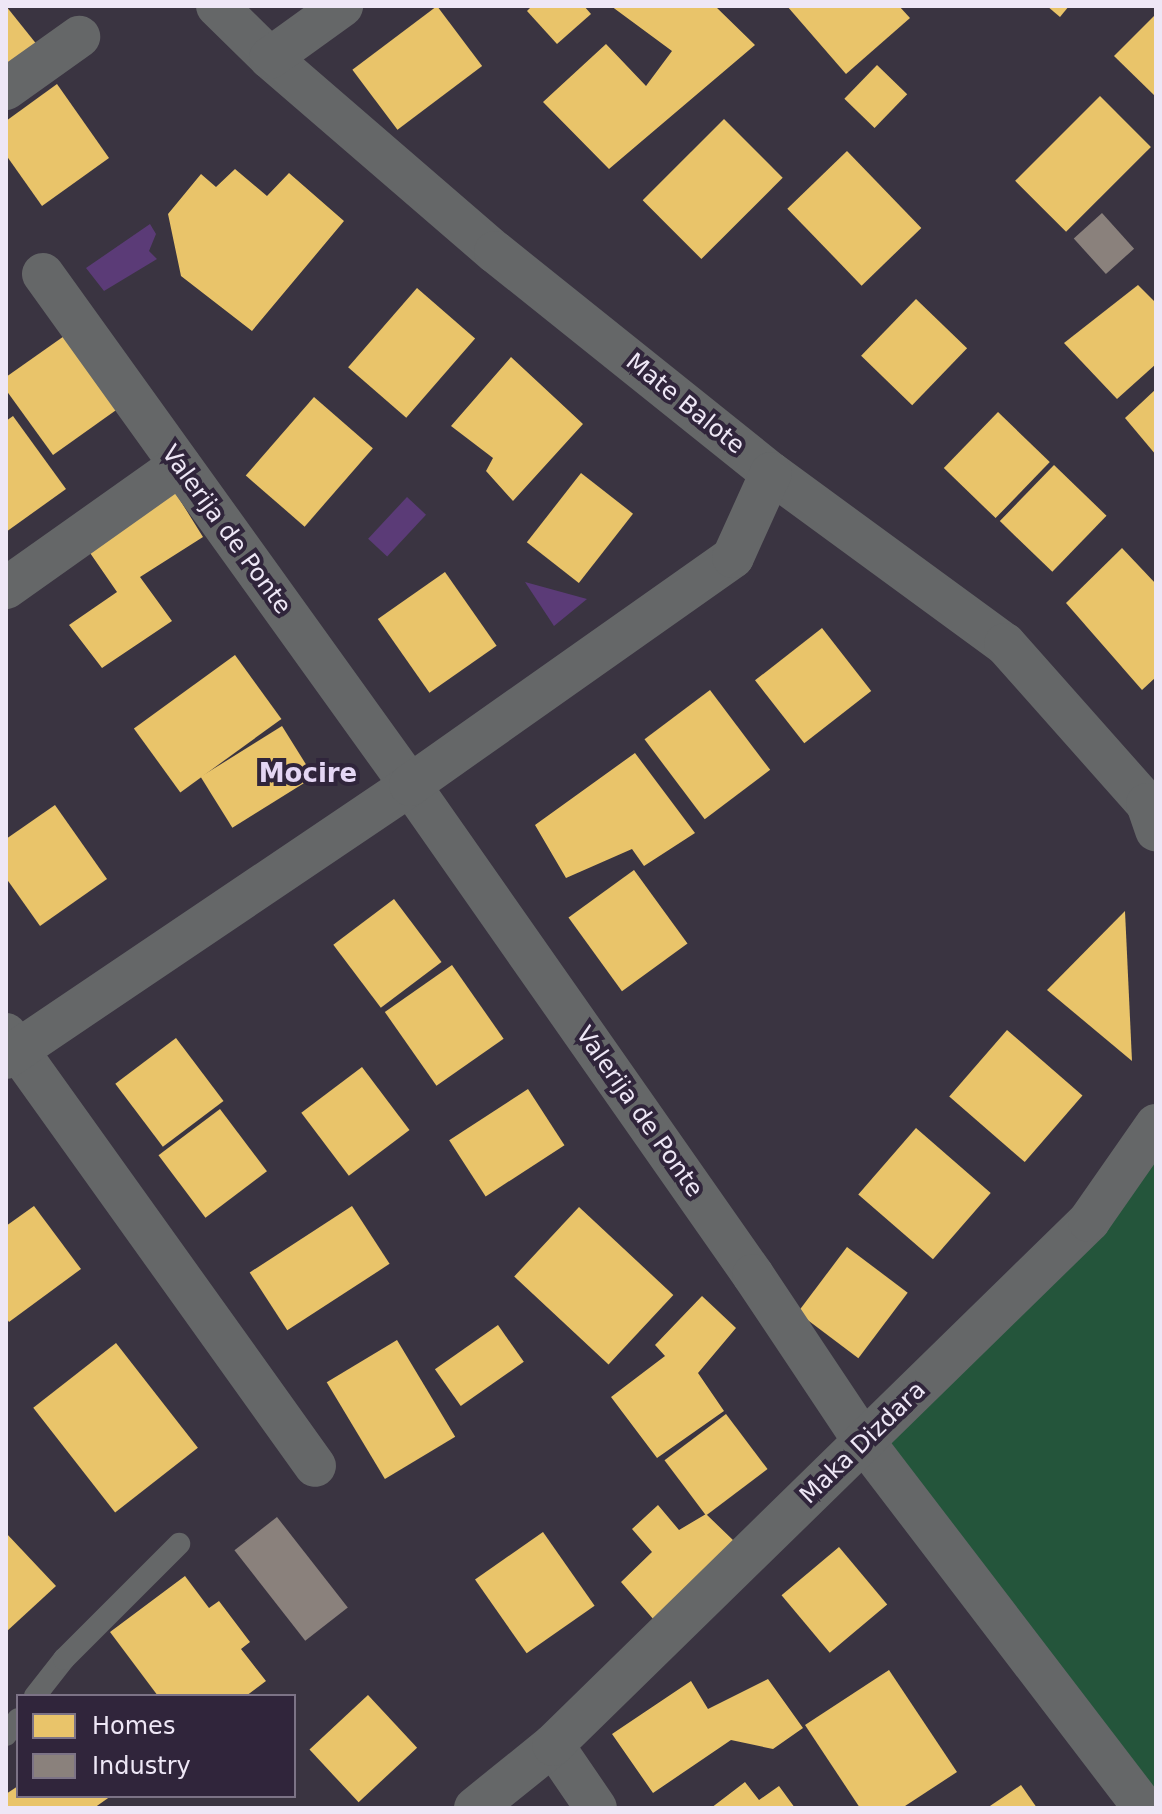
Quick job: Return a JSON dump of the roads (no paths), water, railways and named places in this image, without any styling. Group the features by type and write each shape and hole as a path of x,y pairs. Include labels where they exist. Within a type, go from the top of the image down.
{"street":[{"name":"Mate Balote","path":"217,6 270,58 507,262 771,473 1005,644 1153,811"},
{"path":"270,58 342,6"},
{"path":"6,89 79,37"},
{"name":"Valerija de Ponte","path":"43,274 410,785 753,1275 865,1443 1144,1808"},
{"path":"6,588 180,465"},
{"path":"315,1466 10,1047 410,785 733,557 771,473"},
{"name":"Maka Dizdara","path":"475,1808 553,1745 1089,1221 1156,1125"},
{"path":"553,1745 596,1808"}],"lane":[{"path":"37,1694 64,1659 179,1544"}],"district":[{"name":"Mocire","path":"308,774"}]}
